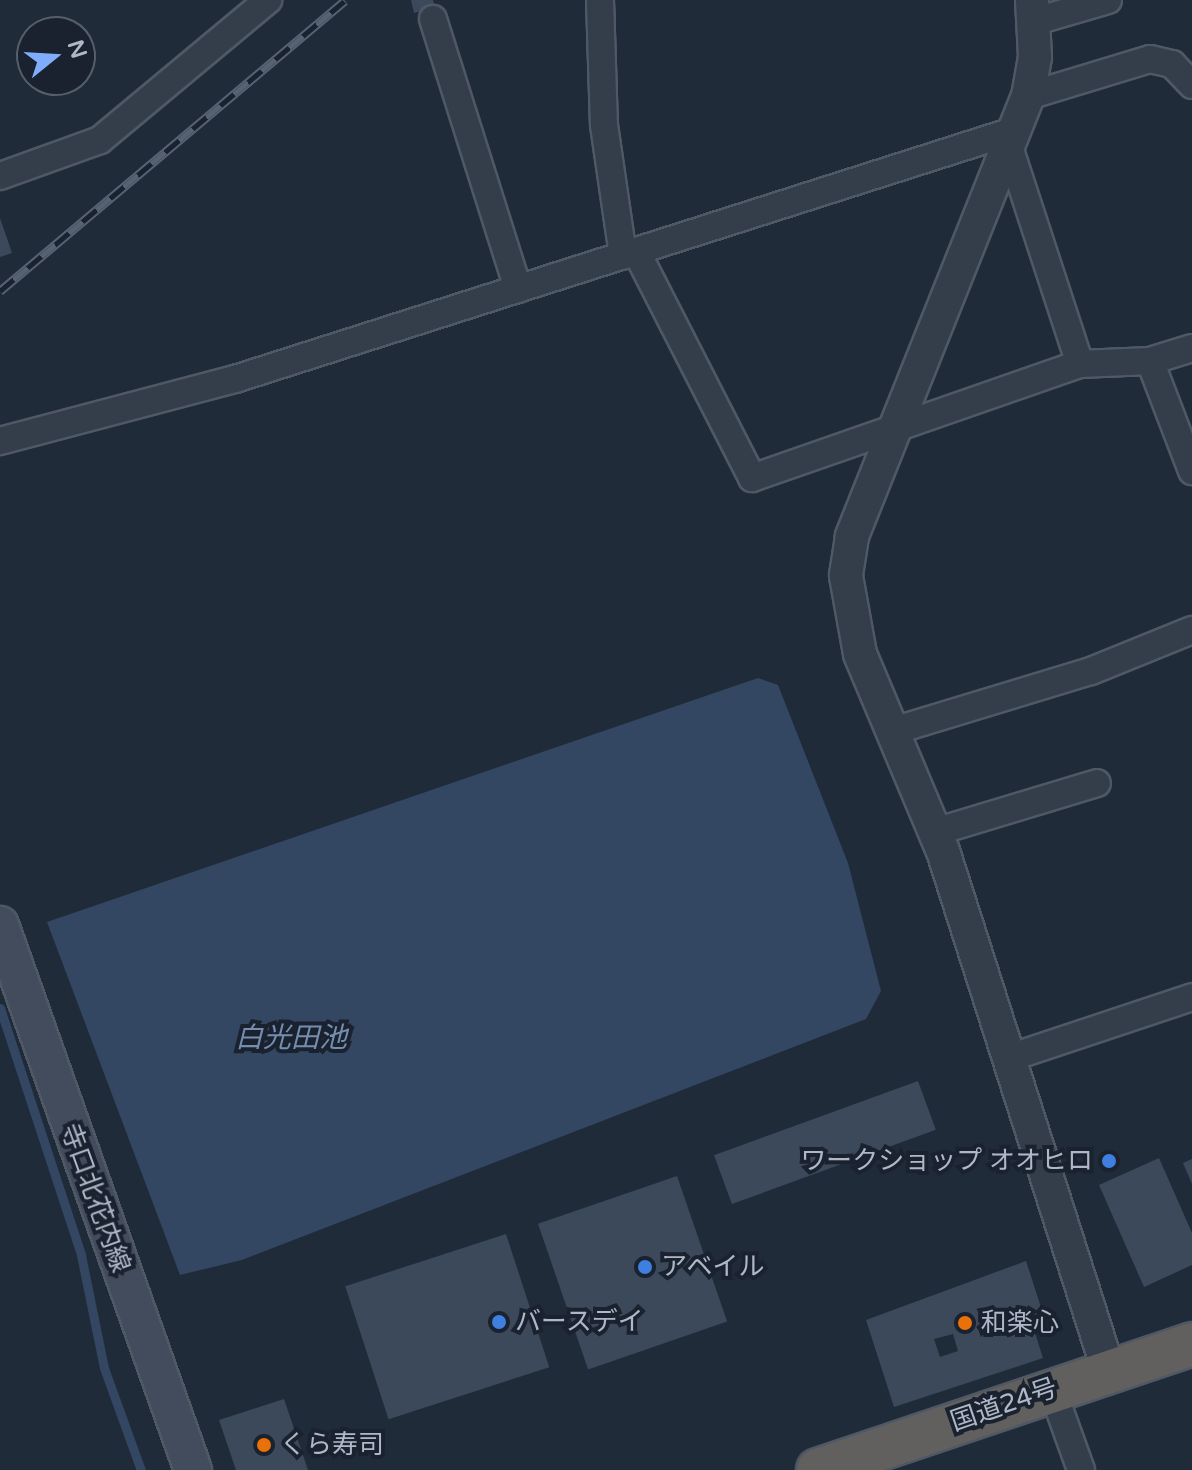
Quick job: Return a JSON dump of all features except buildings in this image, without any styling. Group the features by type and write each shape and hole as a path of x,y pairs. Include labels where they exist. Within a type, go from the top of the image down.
{"highway":[{"name":"国道24号","path":"818,1470 1108,1369 1192,1344"}],"main road":[{"name":"寺口北花内線","path":"0,925 193,1470"}],"street":[{"path":"0,176 100,140 268,0"},
{"path":"600,0 604,125 630,254 752,478 898,430 1080,364 1150,361 1192,348"},
{"path":"1108,0 1034,10 1028,96 898,430 852,537 846,576 860,654 935,832 1108,1369"},
{"path":"433,19 518,289"},
{"path":"1028,96 1150,59 1172,64 1192,85"},
{"path":"0,441 235,379 630,254 1013,140"},
{"path":"1013,140 1080,364"},
{"path":"1150,361 1192,471"},
{"path":"893,731 1091,671 1192,630"},
{"path":"935,832 1097,783"},
{"path":"1009,1058 1192,997"},
{"path":"1052,1389 1081,1470"}],"water":[{"name":"白光田池","path":"758,678 778,685 848,863 881,991 866,1019 242,1260 180,1275 47,922"}],"waterway":[{"path":"0,1008 81,1255 104,1368 141,1470"}],"railway":[{"path":"0,291 345,0"}],"place":[{"name":"ワークショップ オオヒロ","path":"1109,1161"},
{"name":"アベイル","path":"645,1267"},
{"name":"バースデイ","path":"499,1322"},
{"name":"和楽心","path":"965,1323"},
{"name":"くら寿司","path":"264,1445"}]}
